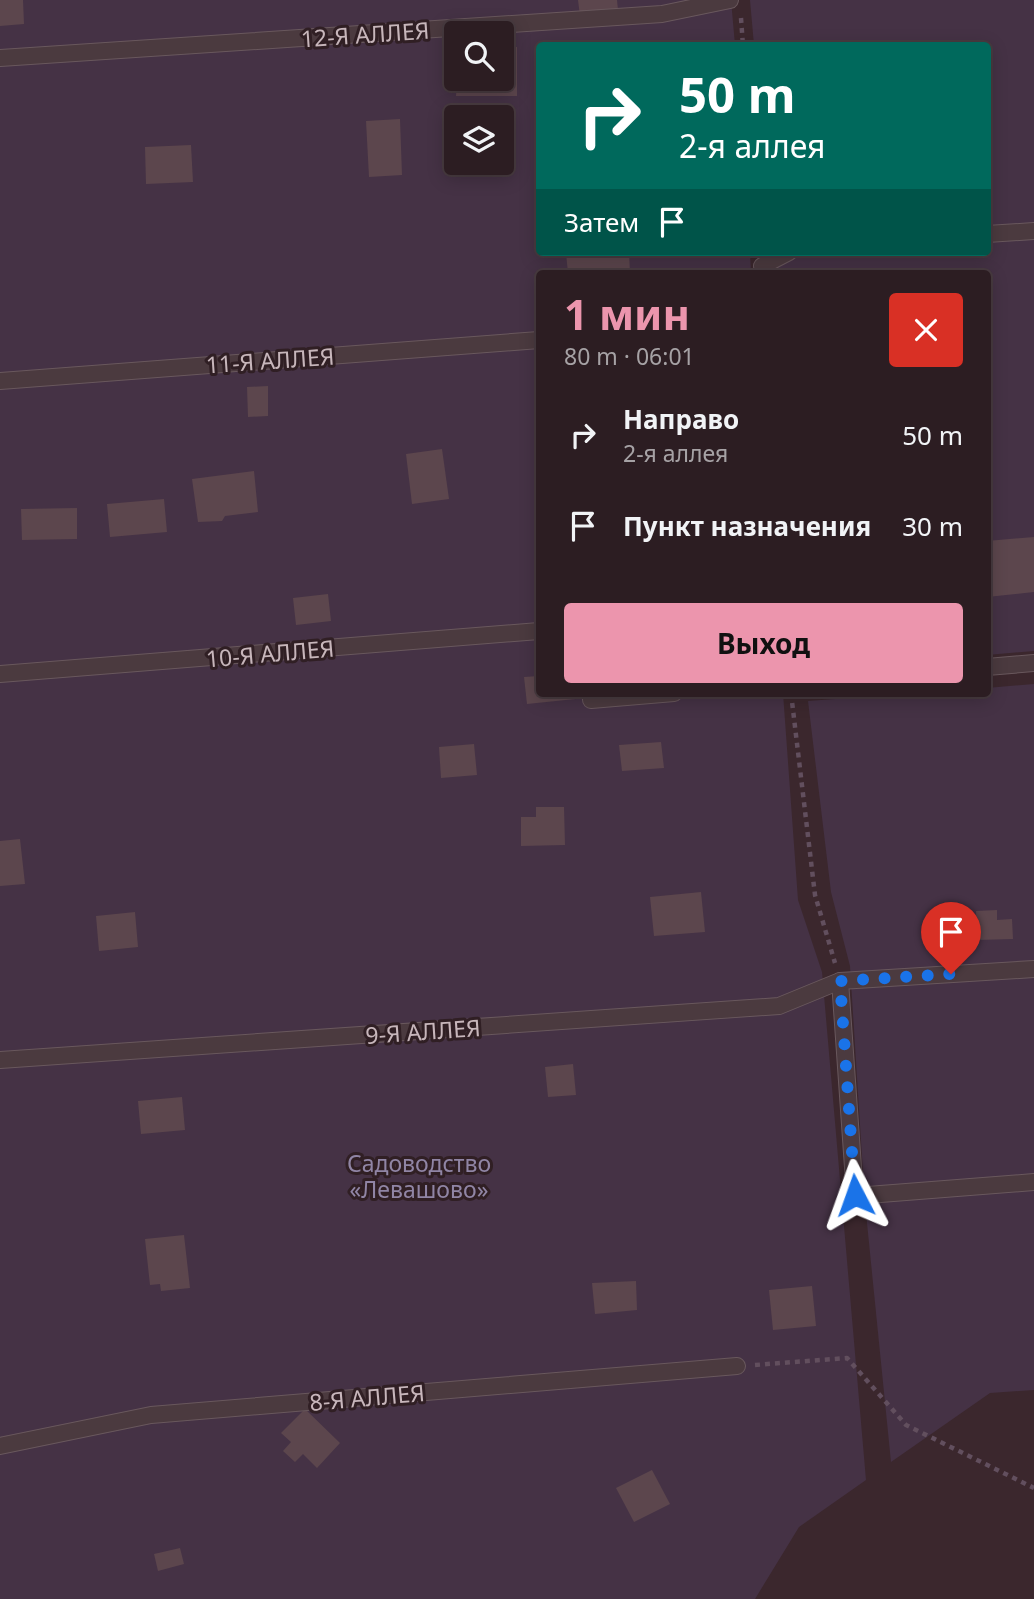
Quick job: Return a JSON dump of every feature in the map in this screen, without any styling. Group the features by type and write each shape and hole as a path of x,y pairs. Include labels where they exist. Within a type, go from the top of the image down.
{"lane":[{"name":"12-Я АЛЛЕЯ","path":"0,58 662,14 735,6"},
{"path":"991,233 1034,231"},
{"path":"762,266 781,256"},
{"name":"11-Я АЛЛЕЯ","path":"0,381 536,340"},
{"name":"10-Я АЛЛЕЯ","path":"0,674 536,631"},
{"path":"991,667 1034,663"},
{"path":"591,697 591,700 627,697"},
{"name":"9-Я АЛЛЕЯ","path":"0,1060 779,1006 840,981 1034,969"},
{"path":"840,981 855,1195 1034,1182"},
{"name":"8-Я АЛЛЕЯ","path":"0,1446 150,1415 737,1366"}],"path":[{"path":"735,6 742,42"},
{"path":"791,697 815,895 840,981"},
{"path":"737,1366 847,1359 906,1425 1034,1488"}],"green space":[{"name":"Садоводство «Левашово»","path":"0,0 731,0 735,42 536,42 536,256 750,256 751,270 536,270 536,697 783,697 798,900 822,972 866,1480 799,1527 755,1599 0,1599"},
{"path":"750,0 1034,0 1034,651 991,655 991,270 775,270 773,256 991,256 991,42 754,42"},
{"path":"1034,684 1034,1175 864,1188 850,966 831,892 808,701 862,697 991,697 991,688"},
{"path":"1034,1190 1034,1390 990,1393 891,1462 865,1203"}],"building":[{"path":"0,0 23,0 24,24 0,26"},
{"path":"578,0 617,0 618,10 580,16"},
{"path":"514,47 517,47 517,96 456,96 456,91 514,91"},
{"path":"400,119 402,175 369,177 366,121"},
{"path":"191,145 193,182 146,184 145,147"},
{"path":"566,256 629,256 630,270 568,270"},
{"path":"268,386 268,416 248,417 247,387"},
{"path":"442,449 449,499 412,504 406,454"},
{"path":"254,471 258,512 225,516 222,521 198,522 192,479"},
{"path":"164,499 167,532 110,537 107,504"},
{"path":"77,508 77,539 22,540 21,509"},
{"path":"1034,537 1034,592 991,597 991,541"},
{"path":"328,594 331,621 296,625 293,598"},
{"path":"536,676 536,697 585,698 527,704 524,677"},
{"path":"661,742 664,768 622,771 619,745"},
{"path":"474,744 477,775 441,778 439,747"},
{"path":"536,807 564,807 565,845 521,846 521,817 536,817"},
{"path":"20,839 25,884 0,886 0,841"},
{"path":"701,892 705,932 654,936 650,897"},
{"path":"997,910 997,920 1012,919 1013,939 977,940 976,911"},
{"path":"135,912 138,947 99,951 96,916"},
{"path":"573,1064 576,1095 548,1097 545,1067"},
{"path":"182,1097 185,1130 141,1134 138,1101"},
{"path":"184,1235 190,1288 161,1291 160,1284 150,1285 145,1239"},
{"path":"636,1281 637,1310 595,1314 592,1283"},
{"path":"812,1286 816,1326 773,1330 769,1290"},
{"path":"305,1409 340,1443 317,1468 303,1454 295,1462 283,1451 291,1442 281,1433"},
{"path":"652,1470 670,1504 634,1522 616,1488"},
{"path":"180,1548 184,1564 158,1571 154,1554"}],"route":[{"path":"855,1195 840,981 951,974"}]}
